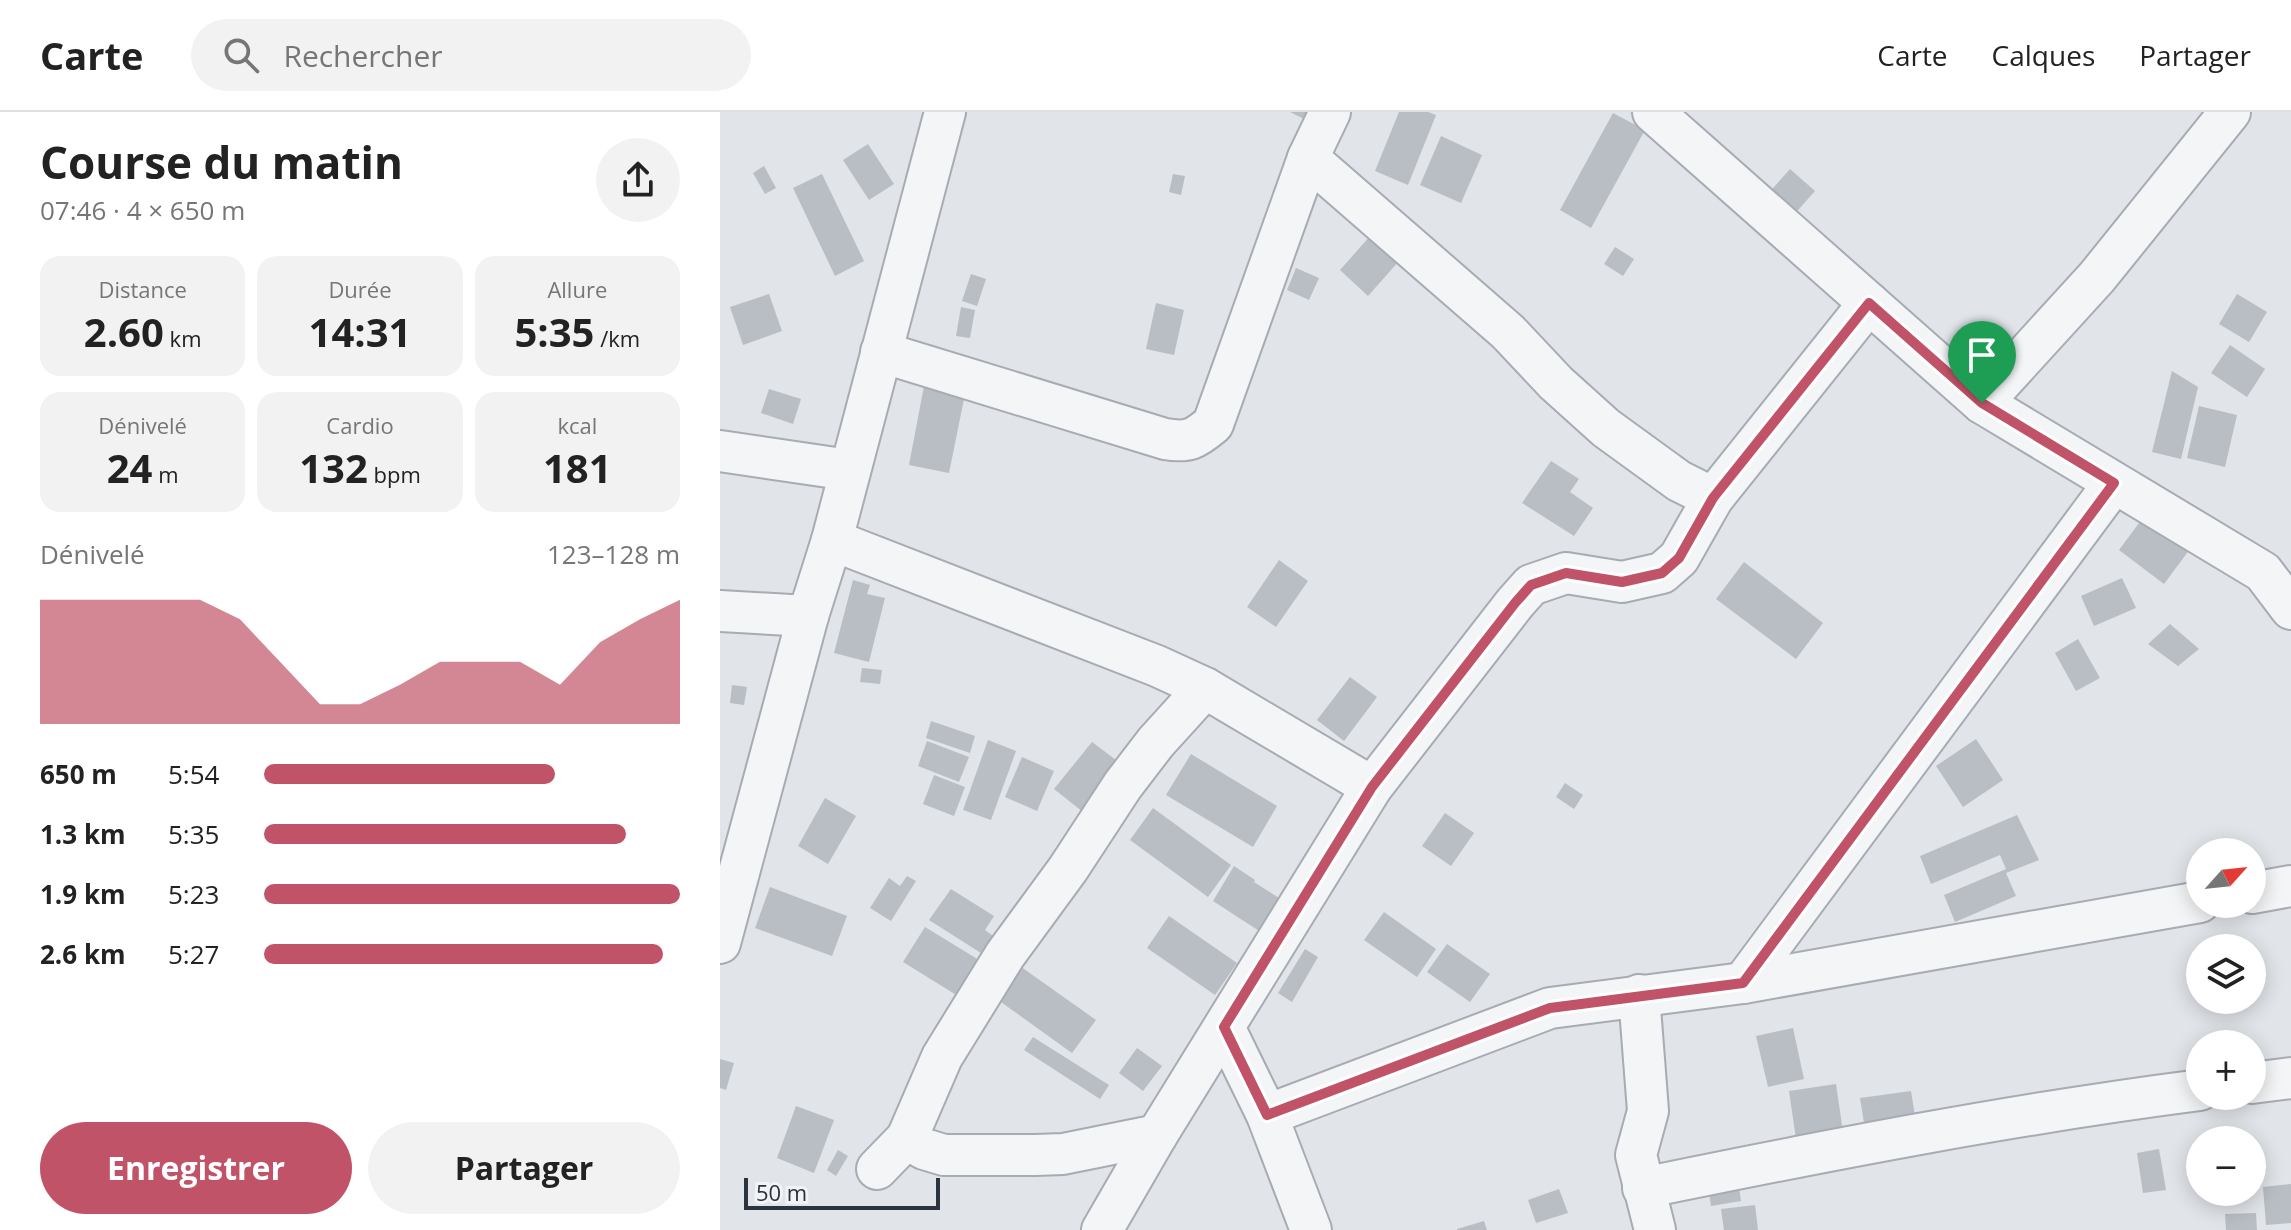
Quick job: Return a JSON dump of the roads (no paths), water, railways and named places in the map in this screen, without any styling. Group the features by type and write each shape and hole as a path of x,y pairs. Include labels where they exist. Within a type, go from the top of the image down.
{"street":[{"path":"720,943 808,616 832,540 945,112"},
{"path":"881,352 1165,439 1184,442 1199,436 1213,424 1308,158 1330,112"},
{"path":"1653,112 1982,403 2114,483 2277,561 2291,609"},
{"path":"1982,403 2097,277 2230,112"},
{"path":"1308,158 1508,332 1556,383 1606,428 1679,481 1713,498"},
{"path":"1102,1230 1157,1135 1372,787 1515,603 1531,585 1566,573 1622,582 1662,573 1679,558 1713,498 1869,303"},
{"path":"720,451 849,470"},
{"path":"1743,983 2114,483"},
{"path":"832,540 1157,666 1205,688 1372,787"},
{"path":"720,611 808,616"},
{"path":"877,1169 907,1138 942,1057 1005,955 1068,869 1123,785 1156,742 1205,688"},
{"path":"2266,890 2291,886"},
{"path":"1267,1115 1550,1008 1743,983 2186,904"},
{"path":"1639,995 1648,1111 1636,1155 1655,1230"},
{"path":"1224,1027 1267,1115 1311,1230"},
{"path":"2266,1081 2291,1078"},
{"path":"1643,1188 1874,1141 2069,1107 2186,1092"},
{"path":"907,1138 924,1149 944,1155 1035,1155 1063,1154 1157,1135"}]}
